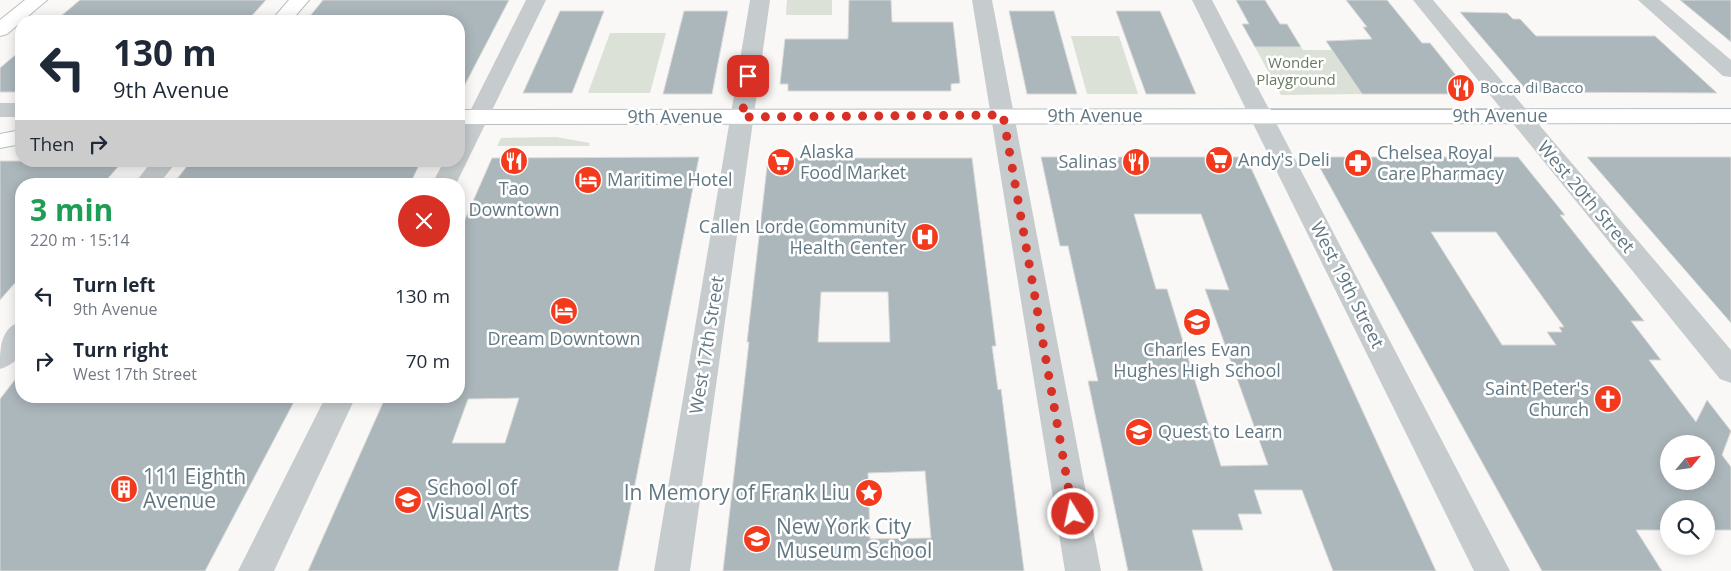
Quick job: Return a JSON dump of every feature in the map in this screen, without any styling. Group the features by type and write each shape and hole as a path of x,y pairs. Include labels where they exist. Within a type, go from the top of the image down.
{"main road":[{"path":"18,15 37,0"},
{"path":"286,15 299,0"},
{"path":"0,30 15,18"},
{"name":"9th Avenue","path":"468,117 1003,115 1731,116"},
{"path":"0,141 15,138"}],"street":[{"path":"465,130 468,117 536,0"},
{"name":"West 17th Street","path":"672,571 760,0"},
{"path":"982,0 1083,571"},
{"name":"West 19th Street","path":"1202,0 1492,571"},
{"name":"West 20th Street","path":"1423,0 1731,372"},
{"path":"1648,0 1731,71"},
{"path":"0,110 15,110"},
{"path":"151,178 160,167"},
{"path":"0,358 15,339"},
{"path":"256,571 337,403"}],"green space":[{"path":"787,0 832,0 832,15 786,15"},
{"path":"610,33 666,33 650,93 588,93"},
{"path":"1071,36 1119,36 1138,94 1087,94"},
{"name":"Wonder Playground","path":"1255,47 1301,47 1303,50 1332,50 1362,94 1281,95"},
{"path":"556,137 590,143 589,146 497,146 501,138"}],"building":[{"path":"80,0 266,0 252,15 62,15"},
{"path":"323,0 509,0 465,84 465,15 311,15"},
{"path":"849,0 891,0 892,22 953,22 960,83 951,84 951,91 788,91 788,84 780,84 785,39 848,39"},
{"path":"1236,0 1265,0 1280,24 1287,24 1301,47 1255,47 1242,24 1249,24"},
{"path":"1346,0 1387,0 1422,43 1430,43 1471,94 1362,94 1326,41 1372,39 1363,27 1367,27"},
{"path":"1680,0 1731,0 1731,42"},
{"path":"560,11 604,11 572,93 523,93"},
{"path":"684,11 728,11 712,94 663,94"},
{"path":"1009,11 1054,11 1077,94 1027,94"},
{"path":"1116,11 1160,11 1196,94 1146,94"},
{"path":"1460,12 1507,13 1513,19 1520,19 1536,36 1655,36 1717,93 1528,92"},
{"path":"15,55 15,92 0,92 0,68"},
{"path":"699,157 618,571 308,571 383,403 465,403 465,219 492,158","holes":["519,398 505,443 452,443 468,399"]},
{"path":"1041,157 1246,157 1436,571 1333,571 1302,490 1254,490 1262,514 1238,514 1243,530 1192,530 1203,571 1128,571 1088,381 1098,381 1068,246 1060,246","holes":["1134,214 1201,214 1229,290 1205,289 1268,465 1221,466 1167,289 1156,289"]},
{"path":"1314,157 1518,157 1565,215 1560,215 1644,321 1631,321 1661,360 1649,360 1696,422 1707,400 1731,431 1722,455 1731,467 1731,530 1715,530 1715,500 1660,500 1660,530 1636,530 1662,571 1542,571","holes":["1431,232 1496,232 1564,327 1559,327 1562,332 1547,332 1556,345 1502,345"]},
{"path":"1587,157 1731,157 1731,323 1678,262"},
{"path":"768,158 972,158 996,346 992,346 998,390 1001,389 1024,571 723,571 749,342 747,342","holes":["821,292 888,292 890,342 818,342","925,471 931,538 870,539 868,473"]},
{"path":"0,161 15,161 15,167 118,167 108,178 15,178 15,283 0,300"},
{"path":"186,167 418,167 413,178 178,178"},
{"name":"111 Eighth Avenue","path":"15,380 15,403 293,403 205,571 0,571 0,399"}],"place":[{"name":"Bocca di Bacco","path":"1461,88"},
{"name":"Andy's Deli","path":"1219,160"},
{"name":"Tao Downtown","path":"514,161"},
{"name":"Alaska Food Market","path":"781,162"},
{"name":"Salinas","path":"1136,162"},
{"name":"Chelsea Royal Care Pharmacy","path":"1358,163"},
{"name":"Maritime Hotel","path":"588,180"},
{"name":"Callen Lorde Community Health Center","path":"925,237"},
{"name":"Dream Downtown","path":"564,311"},
{"name":"Charles Evan Hughes High School","path":"1197,322"},
{"name":"Saint Peter's Church","path":"1608,399"},
{"name":"Quest to Learn","path":"1139,432"},
{"name":"111 Eighth Avenue","path":"124,489"},
{"name":"In Memory of Frank Liu","path":"869,493"},
{"name":"School of Visual Arts","path":"408,500"},
{"name":"New York City Museum School","path":"757,539"}],"route":[{"path":"748,76 742,117 1003,115 1073,514"}]}
